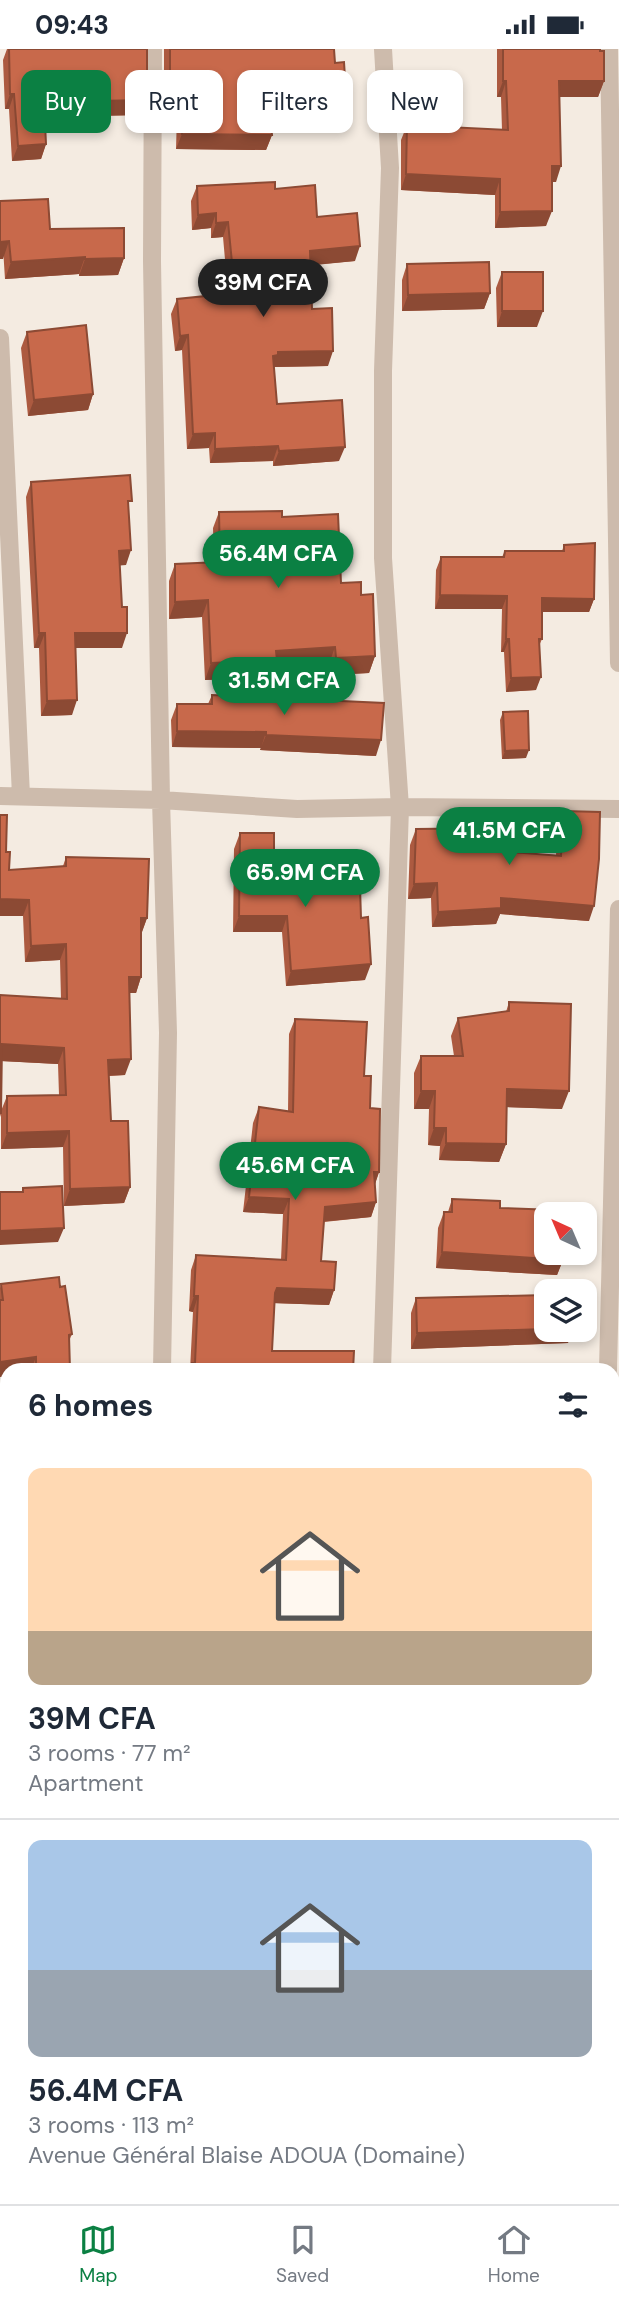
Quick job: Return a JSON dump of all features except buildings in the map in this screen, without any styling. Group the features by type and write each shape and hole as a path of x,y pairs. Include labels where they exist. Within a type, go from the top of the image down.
{"street":[{"path":"153,49 152,261 161,800 168,1034 162,1363"},
{"path":"382,1363 400,807 383,558 383,371 390,168 383,49"},
{"path":"609,49 619,663"},
{"path":"0,338 21,796"},
{"path":"0,796 161,800 297,809 619,809"},
{"path":"608,1363 619,909"}]}
